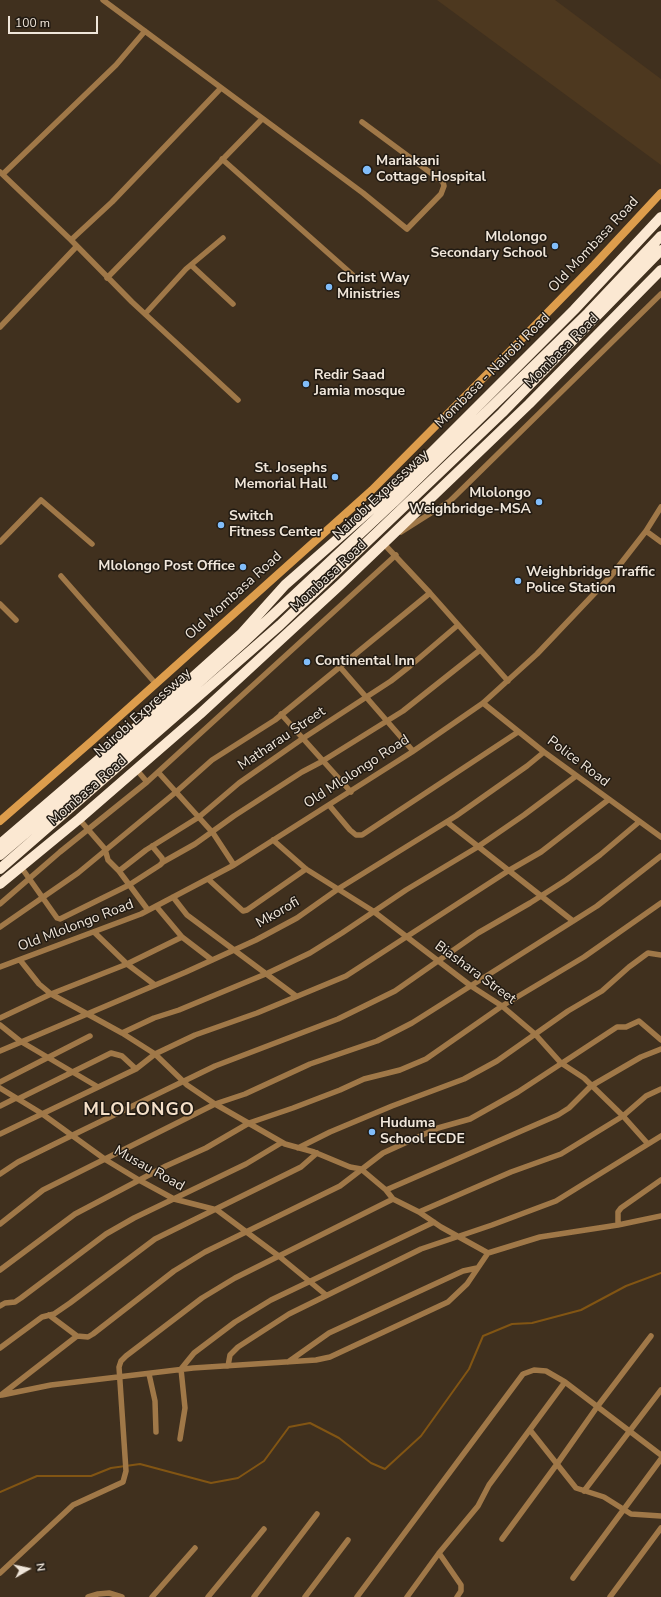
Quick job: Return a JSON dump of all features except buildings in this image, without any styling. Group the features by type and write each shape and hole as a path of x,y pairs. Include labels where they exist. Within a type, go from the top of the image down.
{"highway":[{"name":"Mombasa - Nairobi Road","path":"0,844 160,707 240,634 285,585 399,485 574,310 661,217"},
{"name":"Nairobi Expressway","path":"0,855 112,760 244,642 385,511 588,313 661,236"},
{"name":"Nairobi Expressway","path":"0,869 286,620 502,413 661,250"},
{"name":"Mombasa Road","path":"0,884 79,819 135,768 200,714 387,540 529,404 661,270"}],"street":[{"path":"104,0 363,193 407,229 441,194 444,186 443,182 362,122"},
{"path":"145,31 105,76 2,173 71,240 107,278 238,400"},
{"path":"71,240 112,202 221,88"},
{"path":"107,278 262,119"},
{"path":"222,159 355,278"},
{"name":"Old Mombasa Road","path":"0,821 156,684 347,513 397,466 594,266 661,193"},
{"path":"145,314 191,265 223,238"},
{"path":"0,327 77,246"},
{"path":"191,265 233,304"},
{"path":"508,681 396,555 387,540 450,501 661,294"},
{"path":"0,542 41,500 92,544"},
{"name":"Old Mlolongo Road","path":"0,967 148,910 234,865 351,792 483,703 537,654 611,576 646,531 661,507"},
{"path":"646,531 661,542"},
{"path":"0,904 147,782 396,555"},
{"path":"61,576 156,684"},
{"path":"0,927 78,873 105,849 176,792 212,760 262,729 430,593"},
{"path":"0,604 16,620"},
{"name":"Matharau Street","path":"120,871 152,846 199,817 239,783 410,666 458,625"},
{"path":"21,867 31,878 57,918 60,919 129,885 163,862 213,833 234,816 418,700 480,650"},
{"path":"340,667 413,751"},
{"name":"Police Road","path":"483,703 544,752 608,800 661,837"},
{"path":"281,714 302,739 324,760 351,792"},
{"path":"330,805 350,830 356,835 362,835 518,732"},
{"name":"Mkorofi","path":"0,1051 20,1041 212,960 297,918 338,890 447,822 527,766 544,752"},
{"path":"135,768 147,782"},
{"path":"158,772 213,833 234,865"},
{"path":"122,1033 154,1018 179,1010 268,974 316,949 373,911 478,846 524,815 576,776"},
{"path":"0,1134 41,1113 136,1069 155,1054 195,1035 257,1013 296,996 323,987 346,976 508,870 541,852 608,800"},
{"path":"79,819 105,849 108,860 120,871 148,910"},
{"path":"447,822 573,921"},
{"path":"0,1174 18,1162 215,1066 338,1019 394,990 478,933 542,896 600,855 639,822"},
{"name":"Biashara Street","path":"273,840 306,869 373,911 471,986 502,1006 535,1034 561,1063 577,1072 592,1086 648,1144"},
{"path":"152,846 162,858 163,862"},
{"path":"0,1224 42,1190 98,1162 106,1160 215,1104 244,1094 310,1064 377,1041 412,1023 597,906 661,856"},
{"path":"208,878 243,911 306,869"},
{"path":"173,897 187,915 296,996"},
{"path":"0,1270 75,1214 139,1180 206,1148 249,1123 293,1108 364,1079 400,1070 426,1059 502,1006 584,957 661,903"},
{"path":"156,906 182,937 212,960"},
{"path":"94,932 127,964 155,984"},
{"path":"0,1018 51,994 127,964 182,937"},
{"path":"298,1148 392,1106 464,1079 497,1061 535,1034 602,991 629,967 648,953 661,955"},
{"path":"20,960 39,984 51,994 122,1033 155,1054 183,1082 215,1104 281,1142 317,1153 350,1167 361,1169 386,1190 393,1199 419,1212 488,1254"},
{"path":"49,1315 77,1336 88,1337 174,1272 205,1252 245,1231 340,1186 383,1153 438,1128 470,1119 518,1092 617,1027 629,1026 638,1020 661,1040"},
{"path":"0,1025 20,1041 48,1056 98,1087"},
{"path":"0,1082 48,1056 90,1036"},
{"path":"386,1190 558,1115 570,1108 592,1086 641,1057 661,1048"},
{"path":"0,1106 74,1072 111,1053 122,1056 136,1069"},
{"name":"Musau Road","path":"0,1088 41,1113 106,1160 139,1180 174,1199 217,1210 280,1257 326,1295"},
{"path":"419,1212 511,1172 561,1154 622,1116 633,1105 661,1089"},
{"path":"228,1366 230,1355 238,1347 289,1314 421,1249 556,1201 661,1136"},
{"path":"0,1306 5,1303 15,1302 21,1298 106,1234 134,1218 246,1164 281,1142"},
{"path":"0,1348 23,1330 76,1299 155,1240 301,1168 317,1153"},
{"path":"618,1225 618,1212 621,1208 661,1180"},
{"path":"0,1573 73,1505 123,1482 126,1471 121,1378 119,1367 121,1361 126,1356 202,1298 235,1278 280,1257 338,1225 393,1199"},
{"path":"1,1395 51,1385 181,1370 316,1360 330,1357 430,1312 448,1302 467,1284 488,1254 540,1237 618,1225 661,1216"},
{"path":"180,1439 185,1408 181,1370 194,1353 235,1322 271,1300 434,1222"},
{"path":"288,1362 329,1333 463,1271 477,1268"},
{"path":"1,1395 77,1336"},
{"path":"502,1539 597,1407 651,1336"},
{"path":"357,1597 523,1374 534,1370 546,1371 564,1382 661,1455"},
{"path":"149,1374 155,1401 156,1432"},
{"path":"407,1597 439,1553 478,1506 489,1485 564,1382"},
{"path":"584,1491 631,1432 661,1390"},
{"path":"530,1430 576,1488 604,1497 631,1514 661,1516"},
{"path":"573,1578 661,1460"},
{"path":"254,1597 318,1514"},
{"path":"610,1597 661,1528"},
{"path":"208,1597 264,1529"},
{"path":"305,1597 348,1540"},
{"path":"152,1597 195,1548"},
{"path":"439,1553 461,1585 461,1591 457,1597"},
{"path":"88,1597 103,1594 119,1597"}],"shaded area":[{"path":"437,0 555,0 661,79 661,165"}],"waterway":[{"path":"0,1492 37,1476 91,1476 111,1468 140,1464 211,1483 238,1478 264,1461 289,1427 310,1423 339,1438 371,1463 385,1469 421,1436 469,1369 483,1336 512,1324 532,1323 581,1310 626,1286 661,1273"}],"place":[{"name":"Mariakani Cottage Hospital","path":"367,170"},
{"name":"Mlolongo Secondary School","path":"555,246"},
{"name":"Christ Way Ministries","path":"329,287"},
{"name":"Redir Saad Jamia mosque","path":"306,384"},
{"name":"St. Josephs Memorial Hall","path":"335,477"},
{"name":"Mlolongo Weighbridge-MSA","path":"539,502"},
{"name":"Switch Fitness Center","path":"221,525"},
{"name":"Mlolongo Post Office","path":"243,567"},
{"name":"Weighbridge Traffic Police Station","path":"518,581"},
{"name":"Continental Inn","path":"307,662"},
{"name":"Huduma School ECDE","path":"372,1132"}],"district":[{"name":"MLOLONGO","path":"139,1111"}]}
